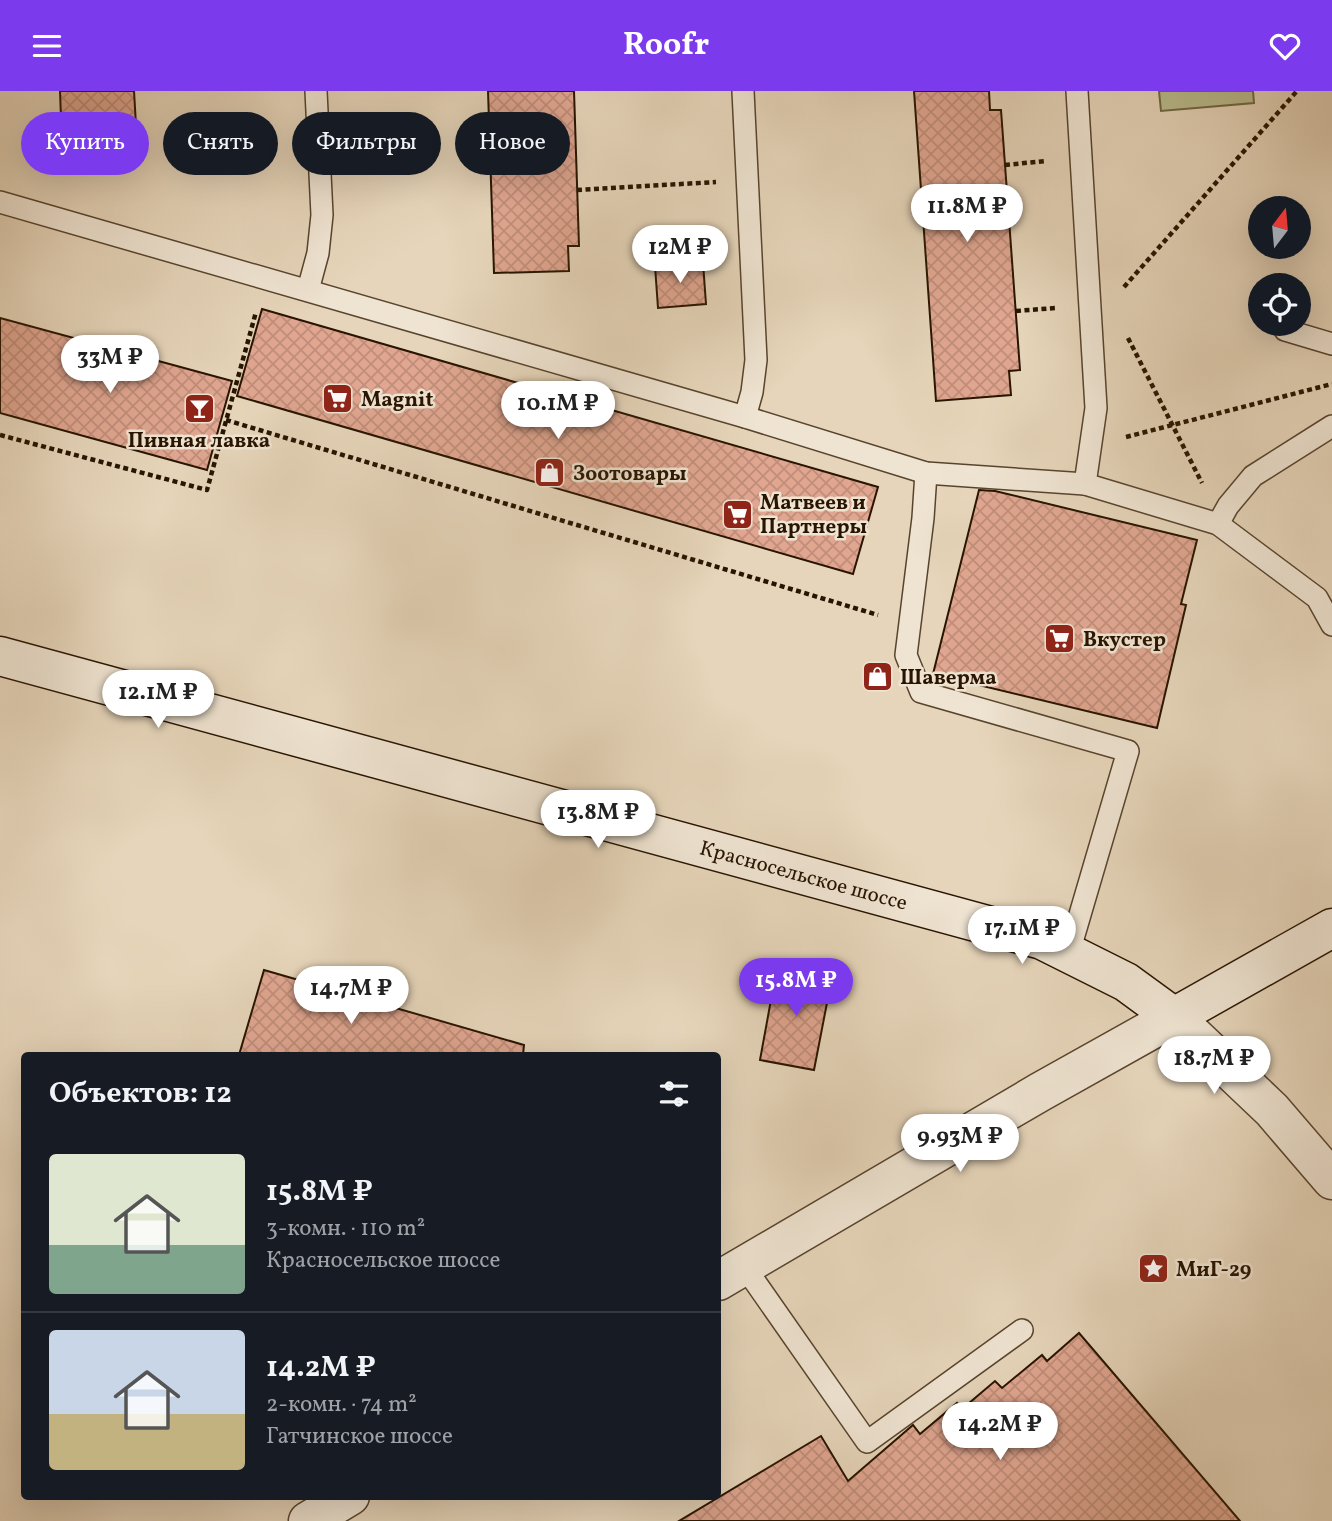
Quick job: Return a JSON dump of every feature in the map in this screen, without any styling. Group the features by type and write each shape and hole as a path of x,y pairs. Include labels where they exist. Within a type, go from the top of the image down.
{"main road":[{"name":"Красносельское шоссе","path":"0,656 1042,940 1125,982 1174,1017 1272,1110 1332,1180"},
{"path":"731,1273 1040,1092 1332,928"},
{"path":"308,1521 343,1500"}],"lane":[{"path":"308,290 318,253 322,215 316,91"},
{"path":"743,91 756,359 752,392 745,417"},
{"path":"1077,91 1096,408 1085,484"},
{"path":"0,202 745,417 926,473 1085,484 1218,524 1317,598 1332,625"},
{"path":"1303,336 1332,345"},
{"path":"1218,524 1227,506 1253,476 1332,426"},
{"path":"926,473 906,655 920,692 1128,751 1069,952"},
{"path":"731,1273 867,1442 1022,1330"}],"path":[{"path":"1119,293 1297,91"},
{"path":"1005,165 1081,158"},
{"path":"577,190 747,180"},
{"path":"0,435 207,490 266,278"},
{"path":"1122,328 1206,492"},
{"path":"1125,438 1332,384"},
{"path":"226,420 909,624"}],"green space":[{"path":"1159,91 1253,91 1254,103 1161,111"}],"building":[{"path":"60,91 134,91 135,112 61,112"},
{"path":"488,91 574,91 579,246 568,246 569,271 494,273 491,175 570,175 570,112 489,112"},
{"path":"914,91 989,91 990,110 1001,110 1020,370 1009,371 1011,395 936,401"},
{"path":"703,263 706,304 658,308 655,266"},
{"path":"262,309 878,487 853,574 237,396"},
{"path":"0,318 232,381 207,470 0,413"},
{"name":"Вкустер","path":"979,490 995,491 1197,540 1181,604 1186,605 1157,728 933,674"},
{"path":"777,967 832,977 814,1070 760,1060"},
{"path":"264,970 524,1045 523,1052 240,1052"},
{"path":"1079,1333 1240,1521 679,1521 714,1500 721,1500 721,1496 821,1436 848,1481 913,1425 920,1434 957,1403 962,1409 995,1381 1002,1388 1042,1355 1047,1361"}],"place":[{"name":"Magnit","path":"338,399"},
{"name":"Пивная лавка","path":"199,408"},
{"name":"Зоотовары","path":"550,473"},
{"name":"Матвеев и Партнеры","path":"737,514"},
{"name":"Вкустер","path":"1060,639"},
{"name":"Шаверма","path":"877,677"},
{"name":"МиГ-29","path":"1153,1269"}]}
